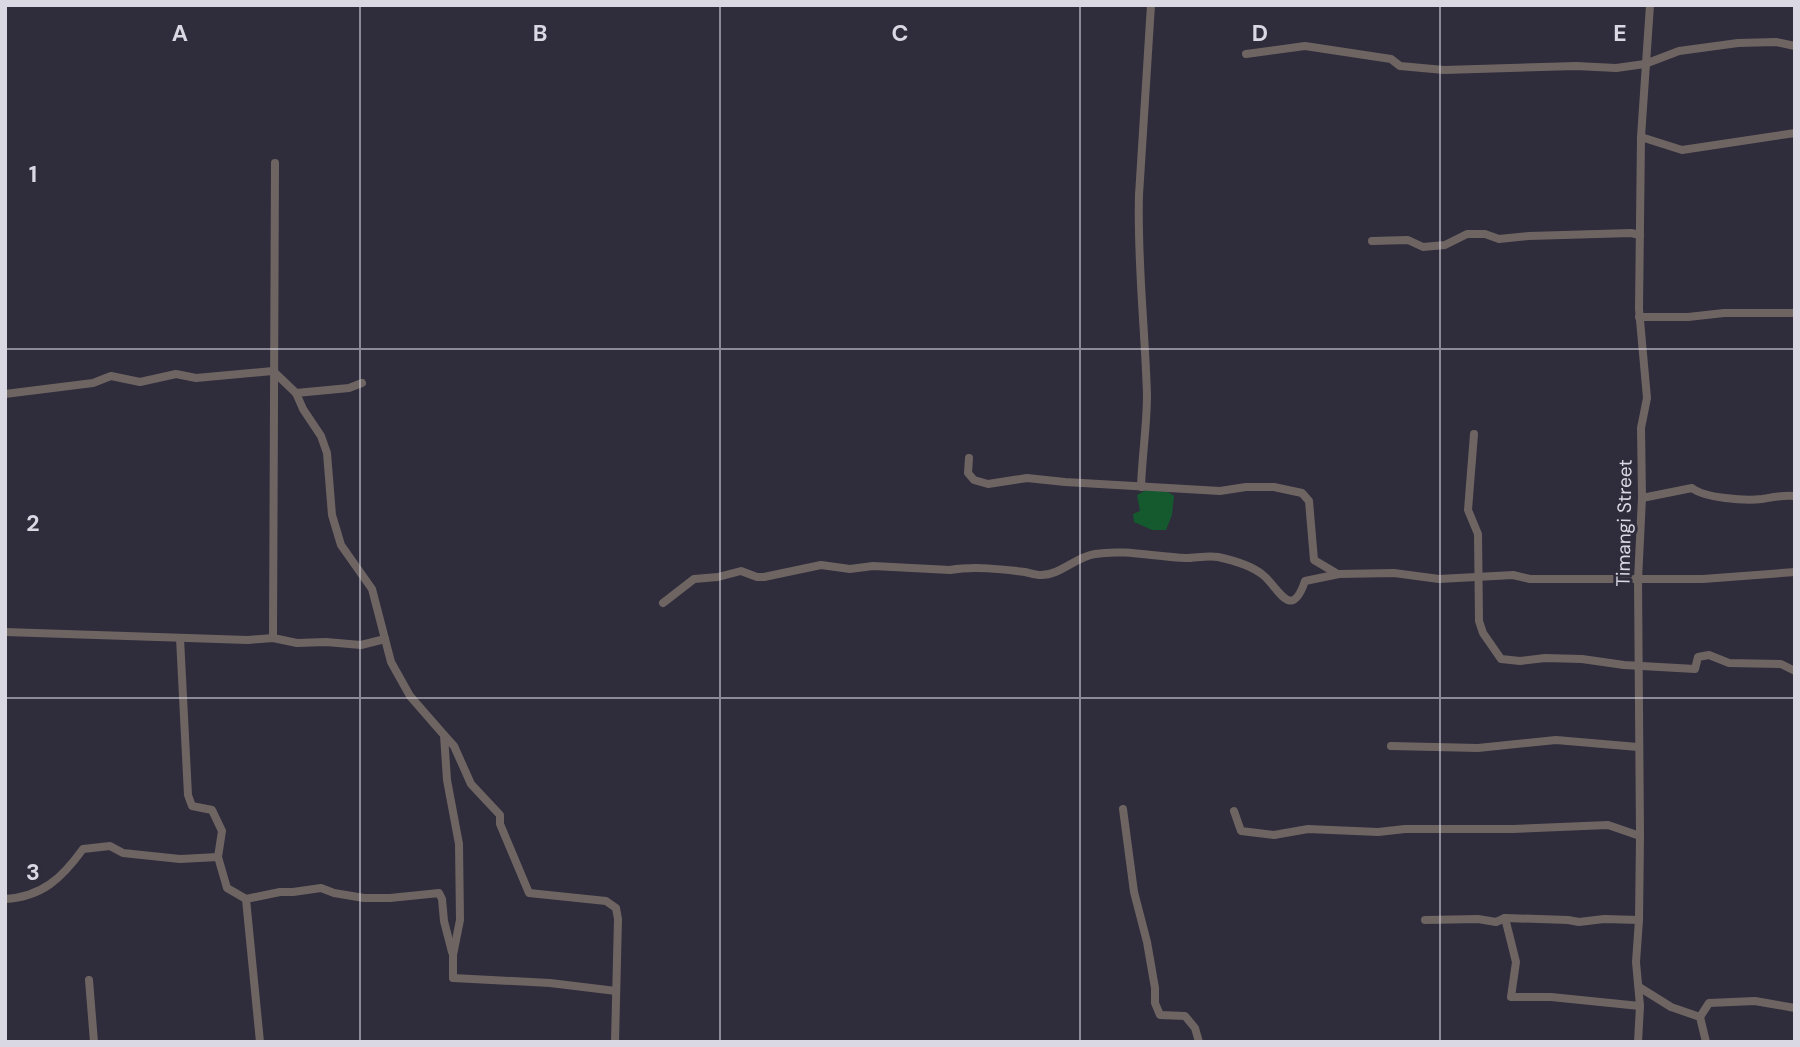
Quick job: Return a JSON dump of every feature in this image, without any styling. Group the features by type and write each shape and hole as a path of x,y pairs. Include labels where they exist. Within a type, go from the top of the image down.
{"street":[{"path":"1141,487 1147,399 1138,242 1151,5"},
{"name":"Timangi Street","path":"1638,1042 1638,580 1642,498 1641,428 1647,398 1639,317 1641,137 1650,5"},
{"path":"1246,54 1305,46 1391,59 1400,65 1444,70 1576,66 1616,68 1645,64 1679,51 1738,43 1776,42 1795,46"},
{"path":"1641,137 1682,150 1795,133"},
{"path":"273,638 275,163"},
{"path":"1372,241 1408,240 1423,247 1445,245 1467,234 1485,234 1499,239 1640,234"},
{"path":"1639,317 1795,313"},
{"path":"5,394 93,383 111,376 141,382 176,374 196,378 273,371 296,393 303,410 321,436 327,453 332,515 341,545 372,589 391,662 410,696 454,746 471,783 500,815 500,824 529,893 606,901 615,908 618,919 615,1042"},
{"path":"296,393 349,388 362,383"},
{"path":"1474,434 1468,510 1478,534 1479,621 1483,633 1501,659 1520,662 1545,658 1582,659 1624,665 1695,669 1698,657 1709,655 1729,663 1781,664 1795,671"},
{"path":"969,458 968,473 974,480 988,484 1027,478 1220,491 1274,487 1302,493 1309,501 1314,560 1339,574"},
{"path":"1642,498 1692,488 1698,493 1743,499 1795,496"},
{"path":"663,603 694,579 741,571 757,577 821,565 850,569 873,566 950,570 962,568 1038,576 1055,574 1063,567 1093,554 1188,558 1216,556 1247,566 1264,575 1279,595 1295,600 1300,596 1305,581 1339,574 1408,573 1439,579 1513,575 1530,579 1638,580 1703,579 1795,572"},
{"path":"5,632 248,640 273,638 297,643 361,645 385,639"},
{"path":"180,638 188,795 192,806 212,810 222,831 218,857 227,888 246,898 321,888 364,898 439,893 453,955"},
{"path":"444,735 447,780 459,844 460,920 453,955 453,978 550,983 616,991"},
{"path":"1391,746 1478,748 1556,740 1638,747"},
{"path":"1123,808 1134,892 1147,942 1155,1003 1160,1014 1185,1016 1195,1028 1199,1042"},
{"path":"1234,811 1241,831 1274,835 1308,828 1378,832 1405,829 1512,829 1608,825 1640,836"},
{"path":"5,899 39,891 54,884 83,849 110,846 123,853 180,859 218,857"},
{"path":"246,898 260,1042"},
{"path":"1505,918 1516,962 1511,997 1551,997 1640,1006"},
{"path":"1425,920 1639,920"},
{"path":"89,981 94,1042"},
{"path":"1639,987 1671,1007 1700,1017"},
{"path":"1706,1042 1700,1017 1709,1003 1755,1001 1795,1008"}],"green space":[{"path":"1146,490 1168,492 1174,496 1172,515 1166,530 1152,530 1134,522 1133,514 1140,511 1137,495"}]}
